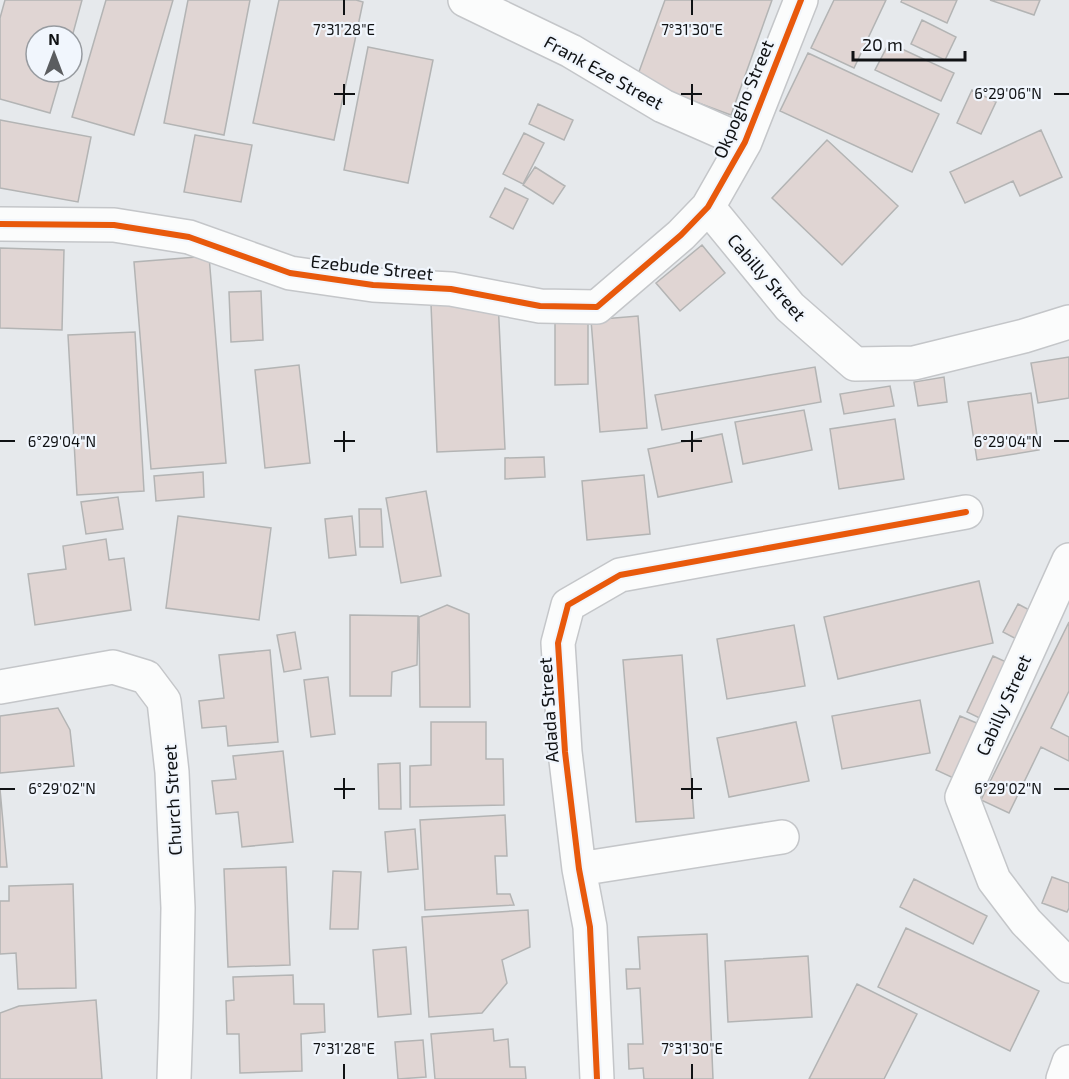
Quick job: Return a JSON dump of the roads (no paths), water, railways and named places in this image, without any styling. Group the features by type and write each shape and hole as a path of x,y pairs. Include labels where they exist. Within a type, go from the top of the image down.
{"street":[{"name":"Frank Eze Street","path":"465,0 571,51 663,106 745,142"},
{"name":"Okpogho Street","path":"708,207 745,142 801,0"},
{"name":"Ezebude Street","path":"0,224 114,225 189,237 290,273 373,285 452,289 540,306 597,307 681,235 708,207"},
{"name":"Cabilly Street","path":"708,207 790,307 855,364 914,363 1024,336 1069,322"},
{"name":"Adada Street","path":"597,1079 590,927 579,869 565,752 558,643 568,606 620,575 966,512"},
{"name":"Cabilly Street","path":"1069,560 962,797 994,880 1026,922 1069,966"},
{"name":"Church Street","path":"0,687 113,667 146,677 164,700 172,772 178,908 174,1079"},
{"path":"579,869 782,837"},
{"path":"1063,1079 1069,1062"}]}
